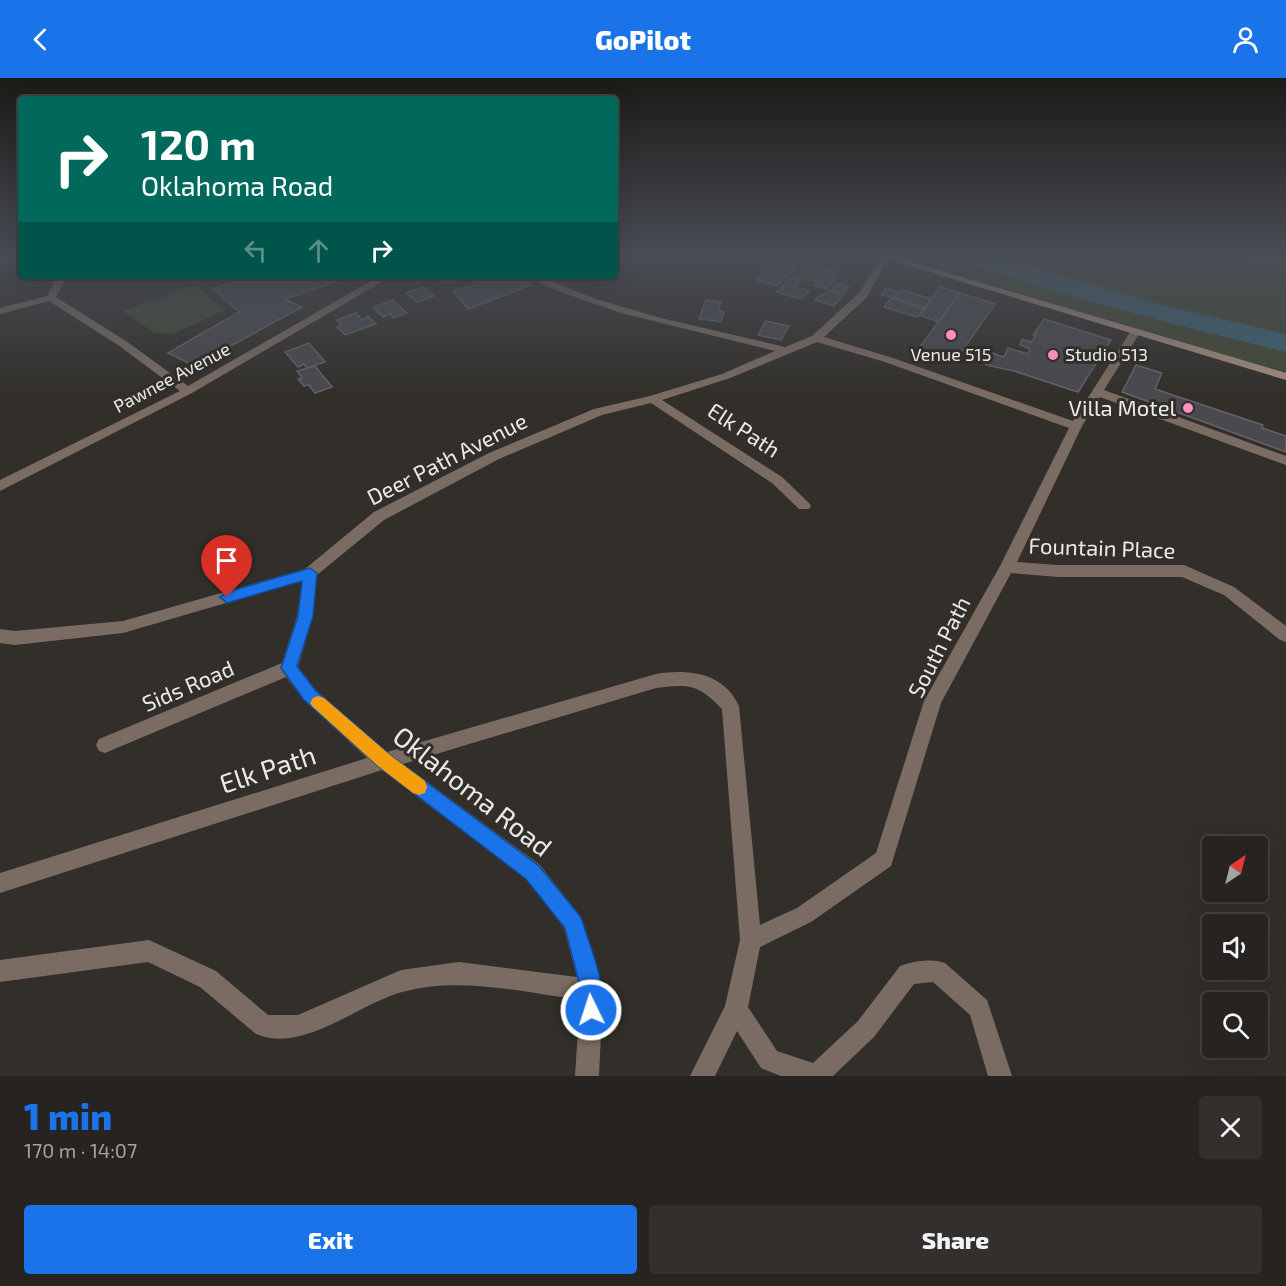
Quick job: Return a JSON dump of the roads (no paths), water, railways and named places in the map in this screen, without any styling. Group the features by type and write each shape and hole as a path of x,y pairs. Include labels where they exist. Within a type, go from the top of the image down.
{"main road":[{"path":"1043,304 1286,377"}],"street":[{"path":"0,311 29,304"},
{"path":"60,304 122,343 188,391"},
{"name":"Pawnee Avenue","path":"0,486 188,391 339,304"},
{"path":"603,304 787,351"},
{"name":"Deer Path Avenue","path":"0,636 15,638 123,627 310,573 379,516 494,456 598,412 653,399 726,376 787,351 816,338 854,304"},
{"name":"South Path","path":"751,940 804,915 884,859 933,701 1007,567 1076,426 1136,331"},
{"path":"816,338 889,360 1076,426"},
{"path":"1098,392 1286,460"},
{"name":"Elk Path","path":"653,399 777,480 804,506"},
{"name":"Fountain Place","path":"1007,567 1058,571 1184,571 1229,591 1286,635"},
{"path":"289,668 305,616 310,573"},
{"name":"Sids Road","path":"105,745 289,668"},
{"name":"Oklahoma Road","path":"289,668 310,695 384,761 533,872 573,923 592,990 587,1076"},
{"name":"Elk Path","path":"0,883 384,761 656,681 688,676 712,687 730,706 751,940 736,1009 702,1076"},
{"path":"0,970 149,951 208,979 264,1026 298,1026 401,981 459,973 592,990"},
{"path":"736,1009 769,1060 816,1076 866,1029 908,974 937,971 979,1008 1000,1076"}],"waterway":[{"path":"1126,304 1286,343"}],"place":[{"name":"Venue 515","path":"951,335"},
{"name":"Studio 513","path":"1053,355"},
{"name":"Villa Motel","path":"1188,408"}]}
